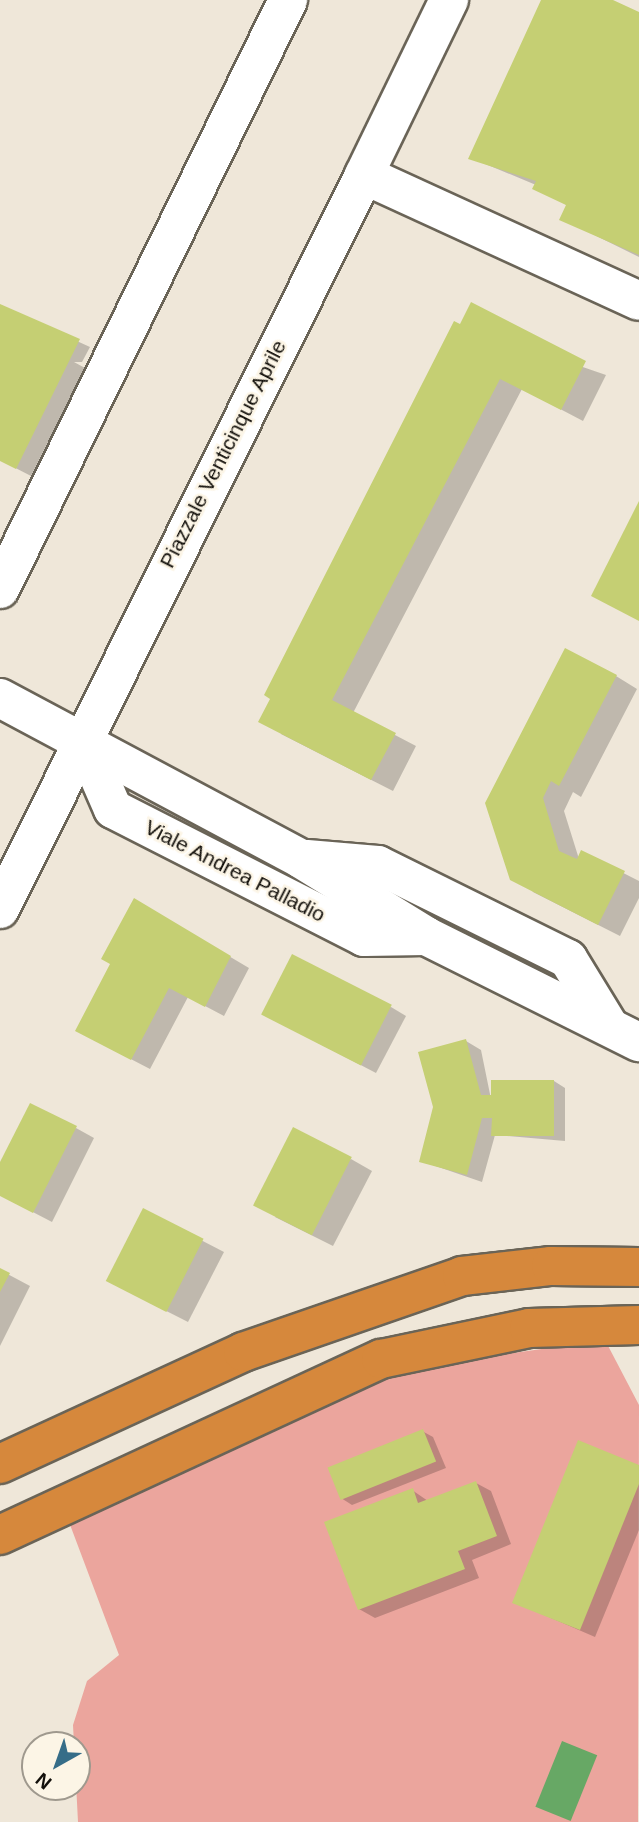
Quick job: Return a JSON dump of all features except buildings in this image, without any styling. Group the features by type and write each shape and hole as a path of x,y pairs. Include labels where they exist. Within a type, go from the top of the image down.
{"highway":[{"path":"0,1464 243,1352 462,1276 551,1266 639,1267"},
{"path":"0,1535 381,1359 529,1328 639,1325"}],"street":[{"path":"0,589 288,0"},
{"name":"Piazzale Venticinque Aprile","path":"0,909 85,745 130,640 449,0"},
{"path":"364,175 639,301"},
{"name":"Viale Andrea Palladio","path":"0,698 301,859 425,936 624,1034"},
{"name":"Viale Andrea Palladio","path":"85,745 113,809 364,937 425,936"},
{"name":"Viale Andrea Palladio","path":"301,859 378,865 568,959 624,1034"}],"shaded area":[{"path":"605,1340 639,1405 638,1822 78,1822 77,1801 91,1801 91,1731 73,1731 73,1725 87,1681 119,1655 69,1522 408,1368"},
{"path":"562,1741 597,1755 571,1821 535,1807"}]}
